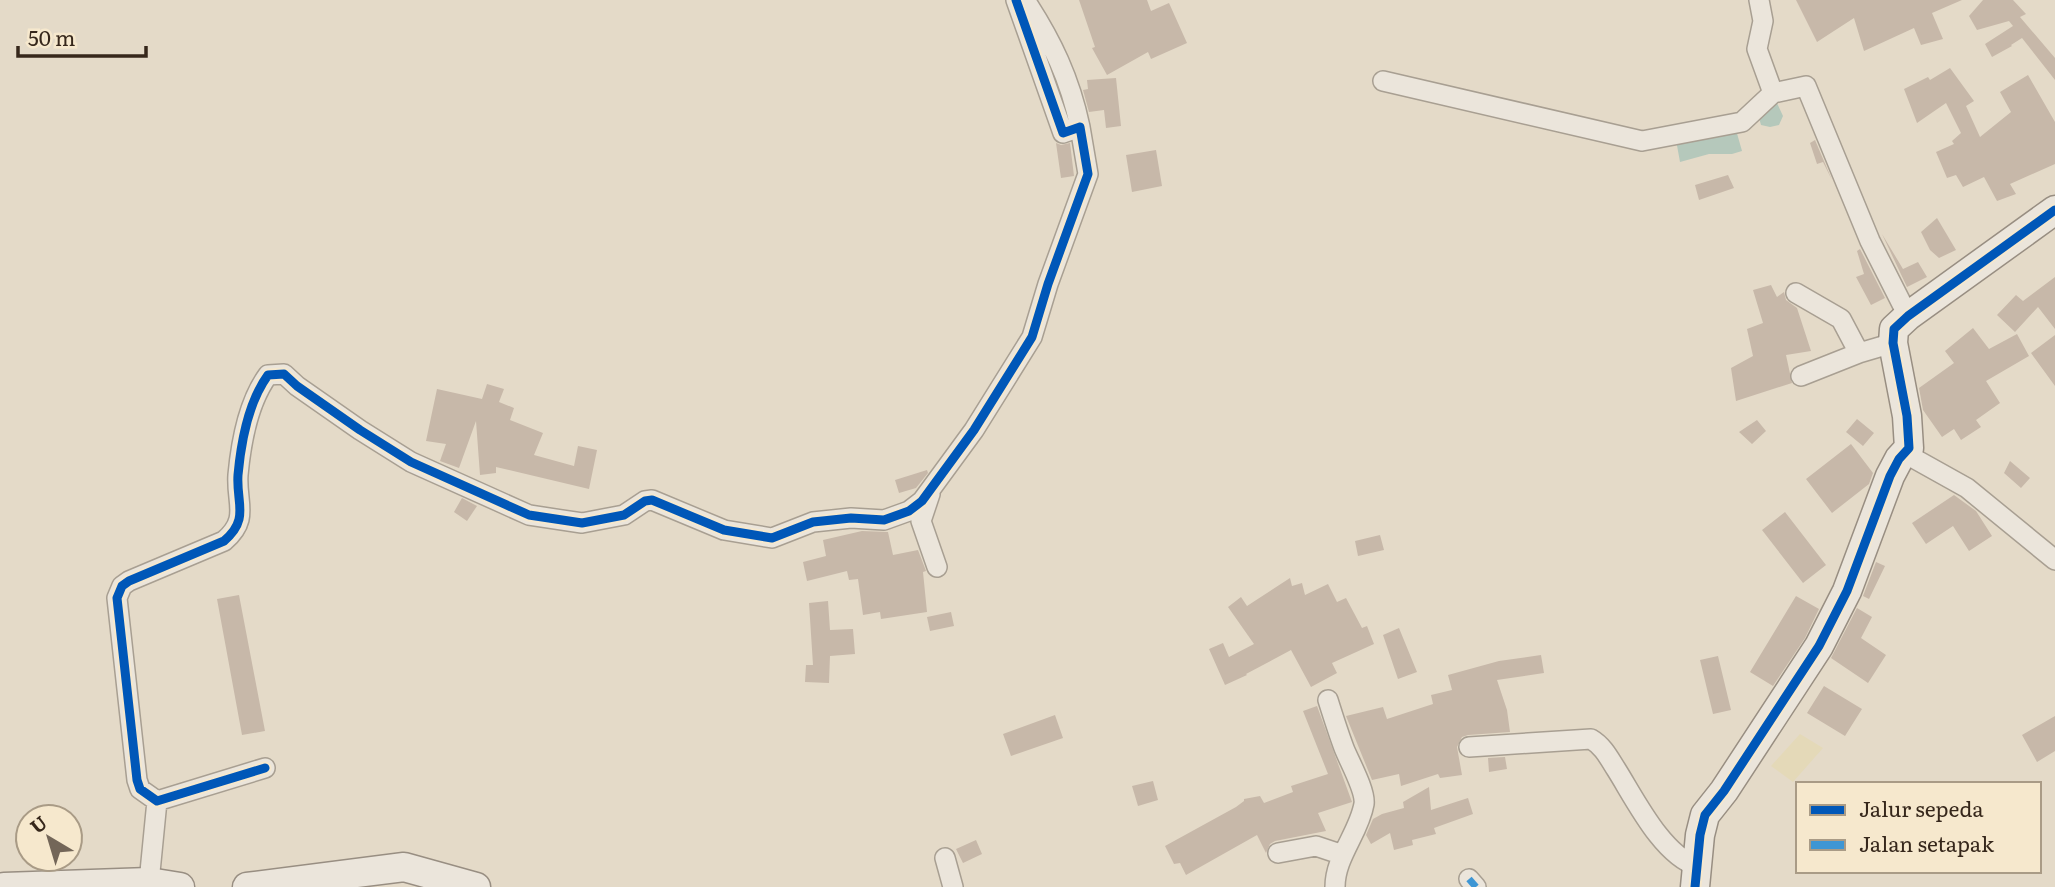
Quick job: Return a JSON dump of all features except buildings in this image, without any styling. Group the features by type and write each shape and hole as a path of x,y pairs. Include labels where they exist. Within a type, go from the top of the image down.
{"street":[{"path":"1016,0 1063,133 1080,127"},
{"path":"157,801 140,789 137,780 117,598 122,586 129,581 224,541 234,532 241,512 238,477 245,432 259,387 268,375 284,374 359,430 411,462 529,515 582,523 624,515 645,501 652,500 724,530 772,537 813,522 851,518 884,520 909,511 922,501 1001,389 1032,337 1088,174 1073,92 1049,36 1025,0"},
{"path":"1759,0 1763,21 1757,50 1773,93"},
{"path":"1382,81 1642,141 1742,121 1773,93 1802,85 1808,89 1870,241 1908,316"},
{"path":"1696,876 1698,842 1704,815 1724,791 1819,646 1847,591 1890,476 1909,448 1908,427 1893,343 1894,329 1908,316 2055,210"},
{"path":"1796,293 1842,319 1859,353"},
{"path":"1801,376 1893,343"},
{"path":"1906,454 1967,488 2055,560"},
{"path":"932,490 921,521 937,567"},
{"path":"1328,701 1364,804 1338,865 1335,887"},
{"path":"1469,747 1591,739 1604,750 1675,855 1696,876"},
{"path":"157,801 265,768"},
{"path":"149,882 157,801"},
{"path":"1278,853 1316,846 1343,855"},
{"path":"945,858 953,887"},
{"path":"247,887 404,867 477,887"},
{"path":"4,887 149,882 180,887"}],"shaded area":[{"path":"1776,101 1783,116 1779,125 1761,125 1758,114"},
{"path":"1736,130 1742,151 1709,154 1680,162 1676,140"},
{"path":"1800,734 1823,748 1793,782 1771,766"}],"marked path":[{"path":"1469,879 1476,887"}],"cycle path":[{"path":"265,768 157,801 140,789 117,598 122,586 129,581 224,541 232,533 240,510 238,475 241,449 251,409 268,375 284,374 360,430 411,462 529,515 582,523 624,515 645,501 652,500 724,530 772,538 813,522 851,518 884,520 909,511 922,501 974,430 1032,337 1088,174 1080,127 1063,133 1016,0"},
{"path":"1695,887 1700,835 1705,815 1724,791 1819,646 1847,591 1890,476 1909,448 1907,416 1893,343 1894,329 1908,316 2055,210"}]}
